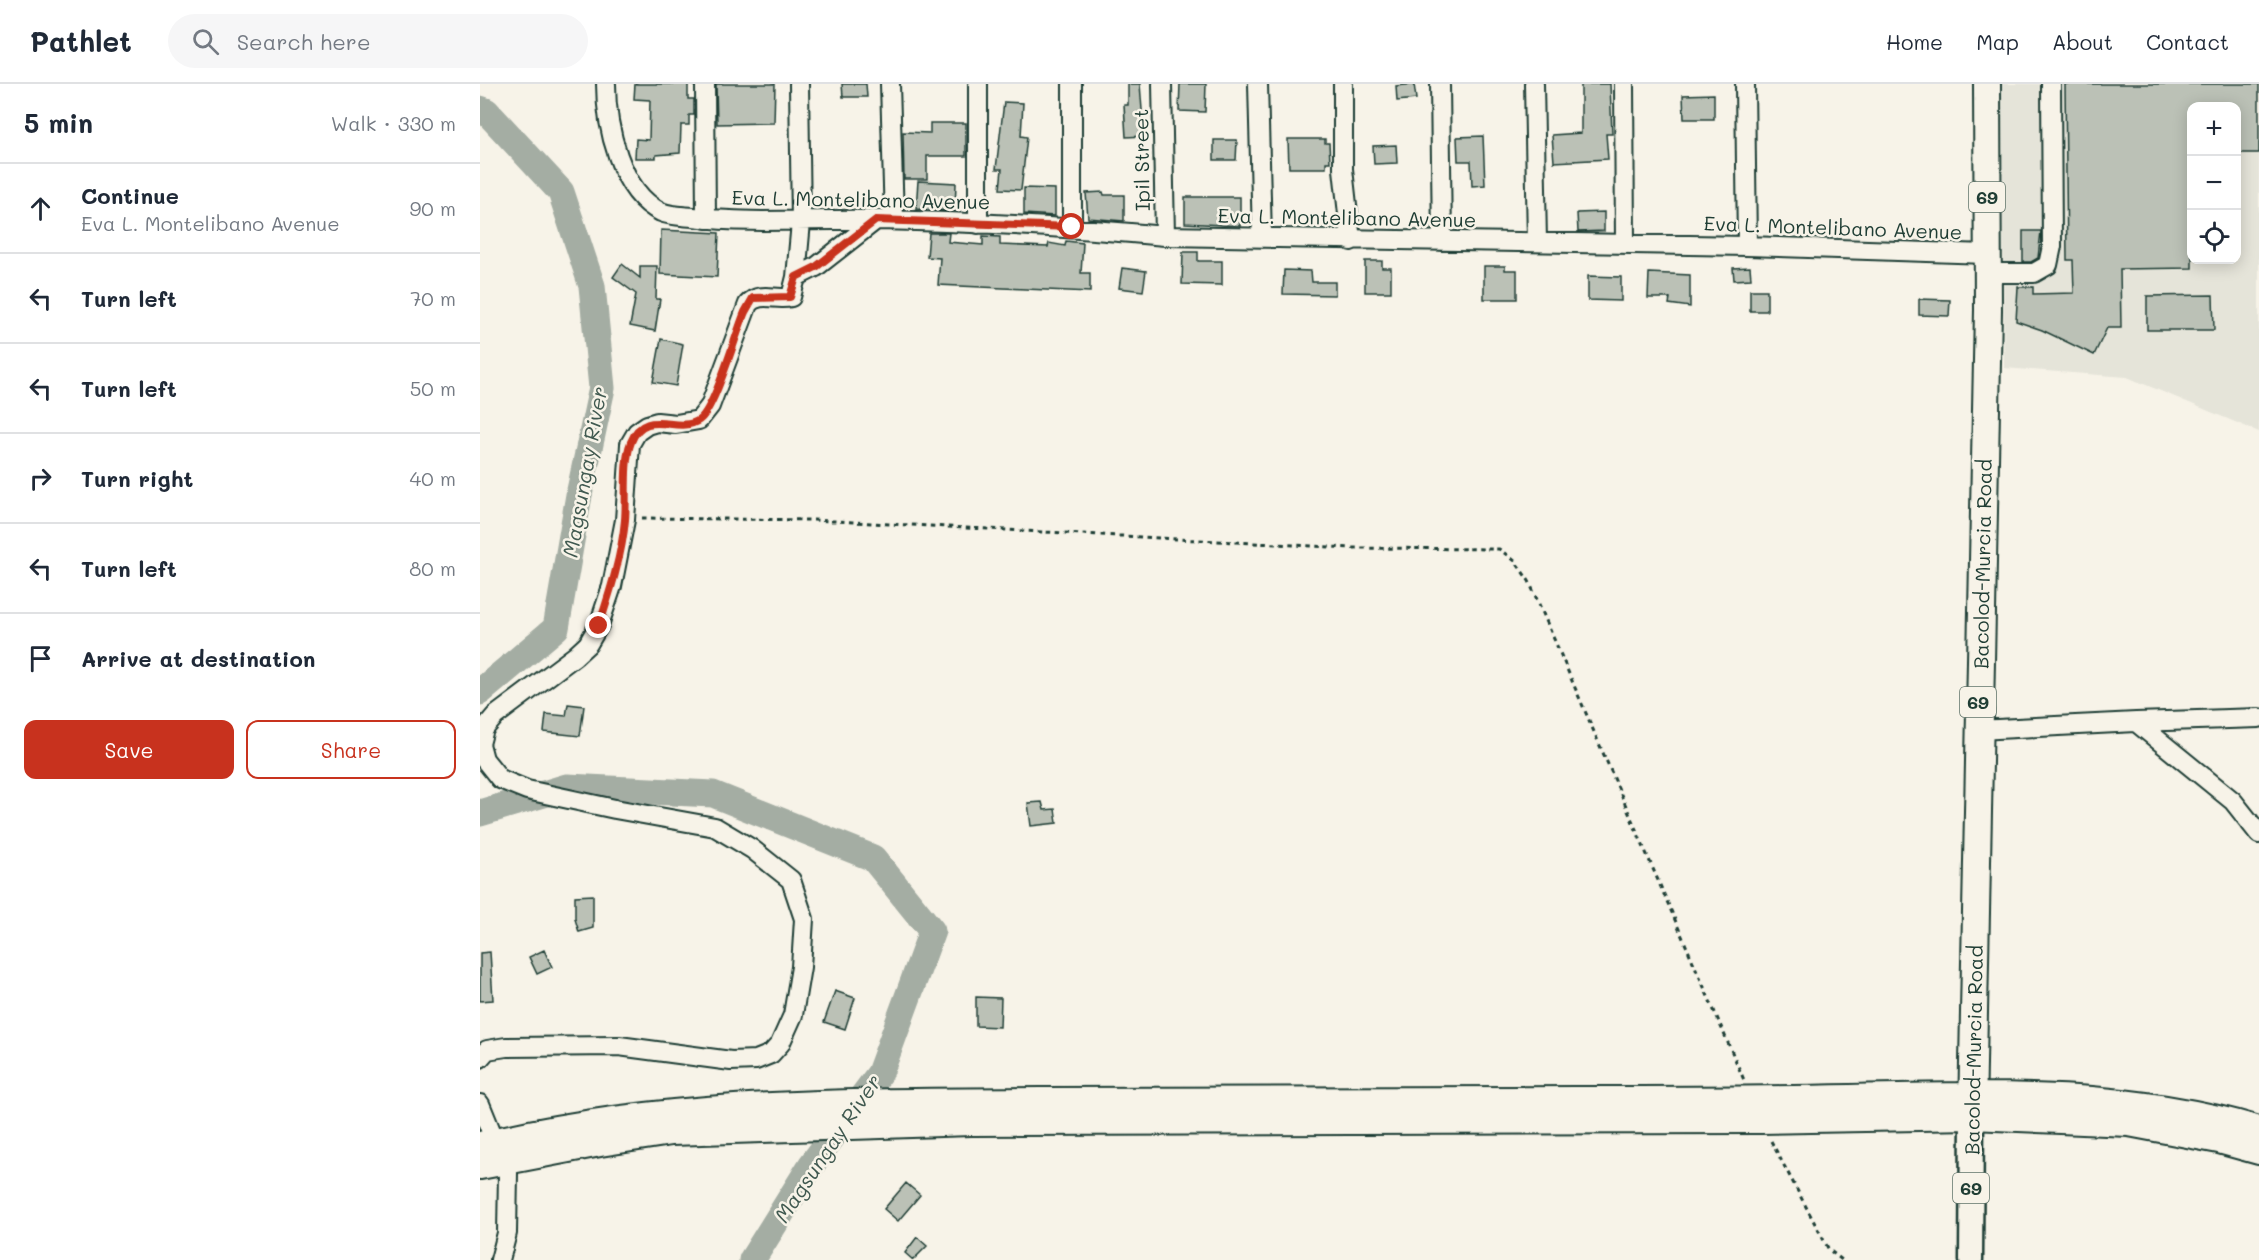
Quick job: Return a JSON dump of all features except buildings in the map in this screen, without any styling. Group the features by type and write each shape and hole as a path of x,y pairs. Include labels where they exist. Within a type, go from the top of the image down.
{"highway":[{"name":"Bacolod-Murcia Road","path":"1972,1106 1987,264 1986,84"},
{"path":"490,1153 669,1112 752,1117 971,1112 1756,1110 1972,1106 2095,1098 2131,1102 2224,1119 2259,1130"},
{"path":"1972,1106 2129,1123 2208,1137 2259,1151"}],"main road":[{"name":"Bacolod-Murcia Road","path":"1971,1260 1972,1106"}],"street":[{"name":"Eva L. Montelibano Avenue","path":"606,84 614,147 620,164 636,188 650,204 663,213 706,219 801,222 885,220 1072,227 1165,236 1351,241 1747,246 1987,264 2034,273 2048,265 2052,246 2051,84"},
{"path":"705,84 706,219"},
{"path":"482,1051 506,1047 619,1046 731,1061 756,1060 771,1054 780,1044 793,1016 801,967 804,919 791,880 752,849 715,827 527,790 500,779 484,759 480,744 484,729 495,716 588,644 599,626 612,586 625,520 630,444 637,432 657,422 676,424 699,420 710,406 748,304 753,298 790,297 796,277 801,222 799,84"},
{"path":"796,277 816,267 885,220 890,84"},
{"path":"978,84 978,224"},
{"path":"1072,84 1072,227"},
{"name":"Ipil Street","path":"1162,84 1165,236"},
{"path":"1258,84 1262,238"},
{"path":"1343,84 1343,169 1351,241"},
{"path":"1440,84 1442,241"},
{"path":"1533,84 1537,242"},
{"path":"1624,84 1625,244"},
{"path":"1746,84 1747,246"},
{"path":"1978,730 2259,718"},
{"path":"2136,722 2233,801 2259,834"},
{"path":"480,1104 490,1153 509,1201 507,1233 500,1260"}],"path":[{"path":"625,520 645,517 747,518 1339,547 1499,549 1515,561 1529,580 1756,1110 1829,1250 1842,1260"}],"shaded area":[{"path":"2002,84 2259,84 2259,432 2127,377 2004,368"}],"waterway":[{"name":"Magsungay River","path":"480,109 486,111 561,192 592,286 602,388 579,495 556,628 480,692"},
{"name":"Magsungay River","path":"480,813 567,787 713,794 873,858 932,931 880,1073 812,1164 752,1260"}],"route":[{"path":"599,626 612,586 625,520 630,444 637,432 647,425 657,422 692,423 707,412 748,304 753,298 787,299 792,296 796,277 816,267 876,220 1072,227"}]}
